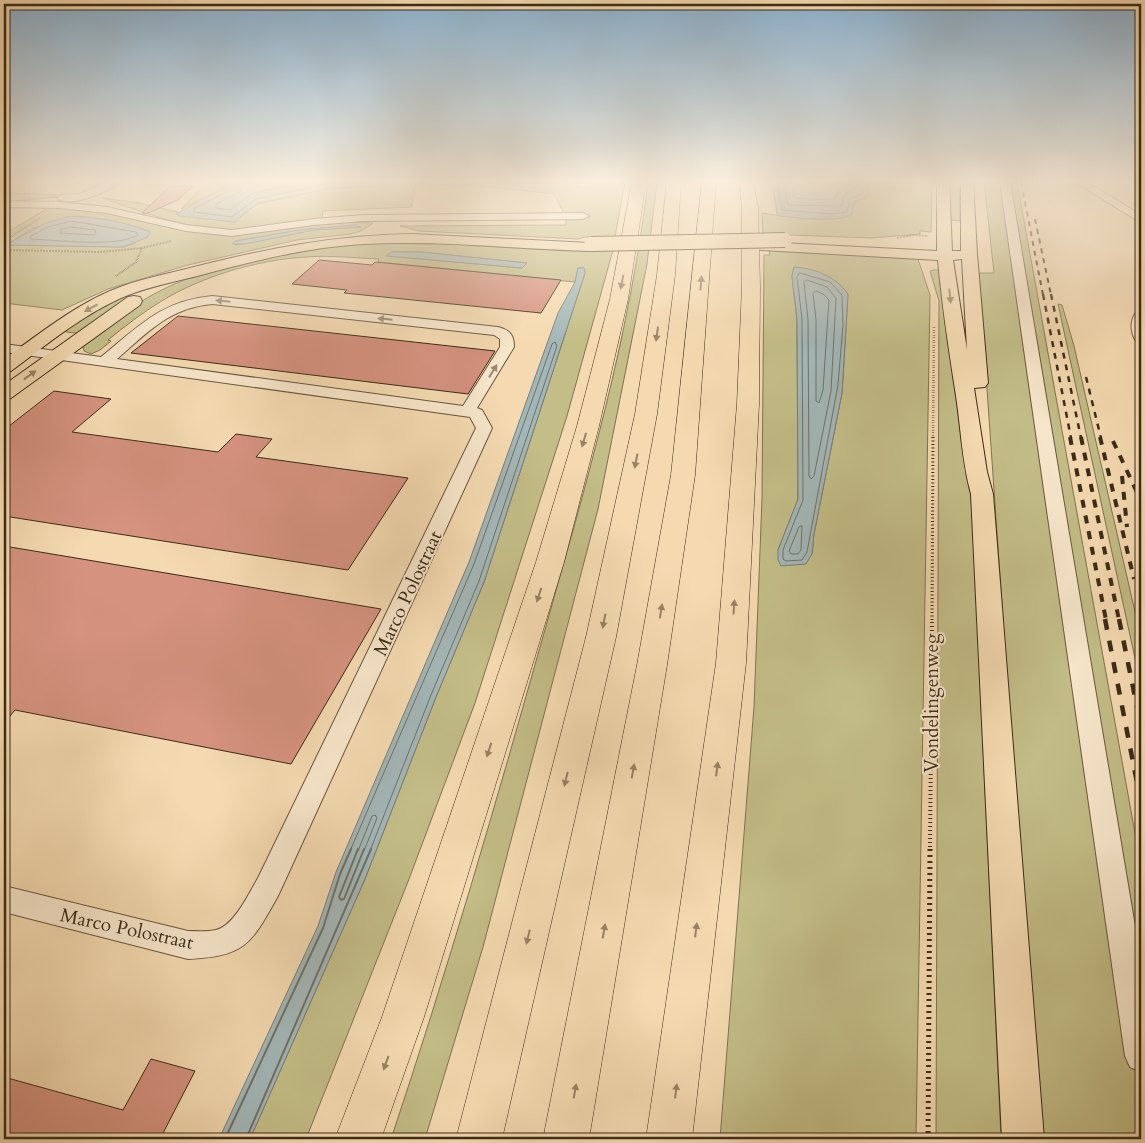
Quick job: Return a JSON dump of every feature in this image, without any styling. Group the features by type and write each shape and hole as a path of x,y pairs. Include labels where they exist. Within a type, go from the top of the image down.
{"highway":[{"path":"358,1139 403,1017 550,562 588,426 619,299 630,235"},
{"path":"479,1139 603,628 646,414 670,235"},
{"path":"566,1139 652,665 683,475 704,235"},
{"path":"670,1139 730,663 748,404 752,286 751,235"}],"main road":[{"path":"945,235 953,325 966,397 976,472 982,494 1023,1139"},
{"path":"968,235 976,361 987,474 982,494"},
{"path":"4,367 76,317 135,287 267,254 341,243 383,239 467,240 548,245 761,246 785,243 946,257 969,254"},
{"path":"591,245 785,243 912,254 937,262 946,257"},
{"path":"4,394 138,298 187,274"}],"street":[{"path":"1013,235 1141,1056"},
{"path":"4,348 102,363 467,412 507,347 507,337 498,331 205,301 191,302 161,315 102,363"},
{"path":"1141,315 1138,322 1141,338"},
{"name":"Marco Polostraat","path":"4,899 188,945 214,944 227,940 240,930 268,887 484,428 476,413 467,412"}],"path":[{"path":"4,250 100,252 142,248 171,241"},
{"path":"110,280 135,263 141,255 142,248"},
{"name":"Vondelingenweg","path":"928,1139 934,324"}],"shaded area":[{"path":"4,235 22,235 11,242 4,242"},
{"path":"145,235 268,235 235,241 235,245 286,235 339,235 297,240 188,265 108,289 62,310 4,303 4,245 123,247 133,244"},
{"path":"505,235 615,235 615,237 584,237 578,239"},
{"path":"641,235 650,235 647,264 598,509 483,947 425,1139 391,1139 470,887 591,466 618,353"},
{"path":"799,235 904,235 871,238"},
{"path":"990,235 1010,235 1141,1106 1141,1139 1039,1139 979,273 994,273"},
{"path":"1017,235 1027,235 1141,866 1141,1010"},
{"path":"409,240 613,250 567,416 475,703 409,879 306,1139 250,1139 365,879 436,697 484,582 585,273 584,268 578,268 575,282 378,262 379,259 315,256 287,259 230,271 194,284 140,315 108,340 111,341 100,350 91,354 84,351 83,347 86,342 119,316 154,294 181,281 212,270 278,254 347,244","holes":["392,252 421,252 527,263 522,268 390,256"]},
{"path":"769,249 918,259 930,295 916,1139 720,1139 754,707 762,499 764,255 770,255","holes":["794,267 803,268 824,276 848,294 842,393 814,534 812,554 778,550 798,500 797,319 792,276"]},
{"path":"941,270 944,274 939,276 940,285 945,288 971,484 1001,1139 936,1139 939,301 930,271"},
{"path":"123,296 131,297 82,334 60,331 76,321"},
{"path":"1058,304 1062,305 1074,346 1141,638 1141,686"}],"water":[{"path":"23,235 149,235 123,247 4,245 4,242 11,242"},
{"path":"268,235 288,235 245,244 232,244 235,241"},
{"path":"392,252 421,252 527,263 522,268 386,256"},
{"path":"794,267 810,269 824,274 843,287 848,294 842,393 814,534 812,554 806,564 781,566 778,560 778,550 798,499 797,319 792,276"},
{"path":"578,268 584,268 585,273 484,582 436,697 365,879 250,1139 219,1139 318,926 336,872 469,562 558,313 575,282"}],"building":[{"path":"319,260 372,265 375,262 561,280 541,313 344,293 347,290 292,284"},
{"path":"178,316 495,351 468,394 131,353"},
{"path":"54,391 111,399 72,432 218,452 236,434 272,439 256,457 408,478 348,570 4,516 4,430"},
{"path":"4,546 381,609 291,764 15,710 4,723"},
{"path":"151,1059 195,1071 160,1139 4,1139 4,1077 123,1110"}],"railway":[{"path":"1031,235 1043,295"},
{"path":"1038,235 1051,295"},
{"path":"1043,294 1071,438"},
{"path":"1051,294 1081,438"},
{"path":"1086,377 1101,438"},
{"path":"1070,437 1106,620"},
{"path":"1081,437 1119,620"},
{"path":"1100,437 1134,579"},
{"path":"1113,441 1141,501"},
{"path":"1122,476 1127,527"},
{"path":"1105,619 1141,803"},
{"path":"1119,619 1141,726"}]}
